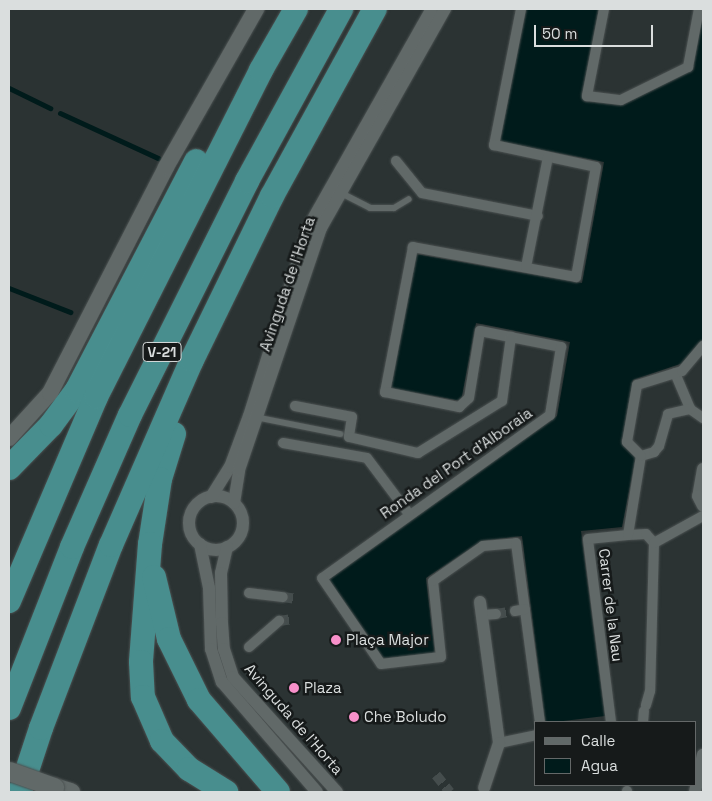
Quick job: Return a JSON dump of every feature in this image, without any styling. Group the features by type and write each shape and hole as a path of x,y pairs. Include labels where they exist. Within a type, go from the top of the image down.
{"highway":[{"name":"V-21","path":"9,601 96,397 261,70 296,9"},
{"name":"V-21","path":"9,708 72,547 130,415 247,181 341,9"},
{"path":"20,792 41,728 111,544 192,360 272,196 375,9"},
{"path":"9,468 51,425 76,390 232,94 261,70"},
{"path":"192,360 160,479 150,544 141,662 143,697 162,741 189,769 227,792"},
{"path":"150,544 156,594 169,639 199,700 278,792"}],"main road":[{"path":"9,771 62,789"},
{"path":"201,792 227,792"}],"street":[{"path":"9,438 50,392 166,167 256,9"},
{"name":"Avinguda de l'Horta","path":"234,503 239,470 254,417 336,190 432,9"},
{"name":"Avinguda de l'Horta","path":"336,190 445,9"},
{"name":"Ronda del Port d'Alboraia","path":"521,9 494,146 596,167 576,277 414,247 386,392 459,407 469,398 480,331 562,347 550,415 322,578 381,664 441,657 433,581 483,546 516,543 520,610 540,721"},
{"path":"604,9 587,96 621,100 688,67 699,9"},
{"path":"526,267 538,216 548,157"},
{"path":"396,161 422,193 538,216"},
{"path":"295,406 352,417 349,437 418,454 502,401 511,337"},
{"path":"690,409 668,414 659,446 654,452 641,456 627,442 637,385 682,371 703,346"},
{"path":"675,373 690,409 703,418"},
{"name":"Avinguda de l'Horta","path":"212,496 230,467 254,417"},
{"path":"283,443 367,458 409,514"},
{"name":"Carrer de la Nau","path":"611,721 588,539 628,534 641,456"},
{"path":"703,469 698,496 703,506"},
{"path":"212,496 234,503 242,518 242,527 234,543 227,548 213,549 200,544 194,538 189,521 196,505 212,496"},
{"path":"654,543 703,516"},
{"path":"628,534 646,534 654,543 650,691 642,721"},
{"name":"Avinguda de l'Horta","path":"200,544 209,588 211,649 222,682 317,792"},
{"name":"Avinguda de l'Horta","path":"227,548 221,573 222,623 224,649 233,677 337,792"},
{"path":"249,593 283,597"},
{"path":"480,602 499,742 484,788"},
{"path":"482,615 496,614"},
{"path":"249,647 279,621"},
{"path":"499,742 534,735"},
{"path":"697,783 703,756"}],"lane":[{"path":"336,190 370,208 394,208 409,199"},
{"path":"254,417 340,434"}],"water":[{"path":"525,9 599,9 582,98 622,105 692,70 703,13 703,339 683,363 633,380 622,442 636,456 622,527 581,531 605,716 563,721 545,721 522,536 482,541 426,578 435,654 382,660 328,580 557,416 570,342 476,323 461,401 390,388 416,254 582,283 604,162 500,142"}],"waterway":[{"path":"9,88 50,108"},
{"path":"60,113 158,158"},
{"path":"9,288 70,312"}],"tunnel":[{"path":"283,597 297,599"},
{"path":"496,614 515,611"},
{"path":"279,621 293,619"},
{"path":"436,775 450,792"}],"place":[{"name":"Plaça Major","path":"336,640"},
{"name":"Plaza","path":"294,688"},
{"name":"Che Boludo","path":"354,717"}]}
